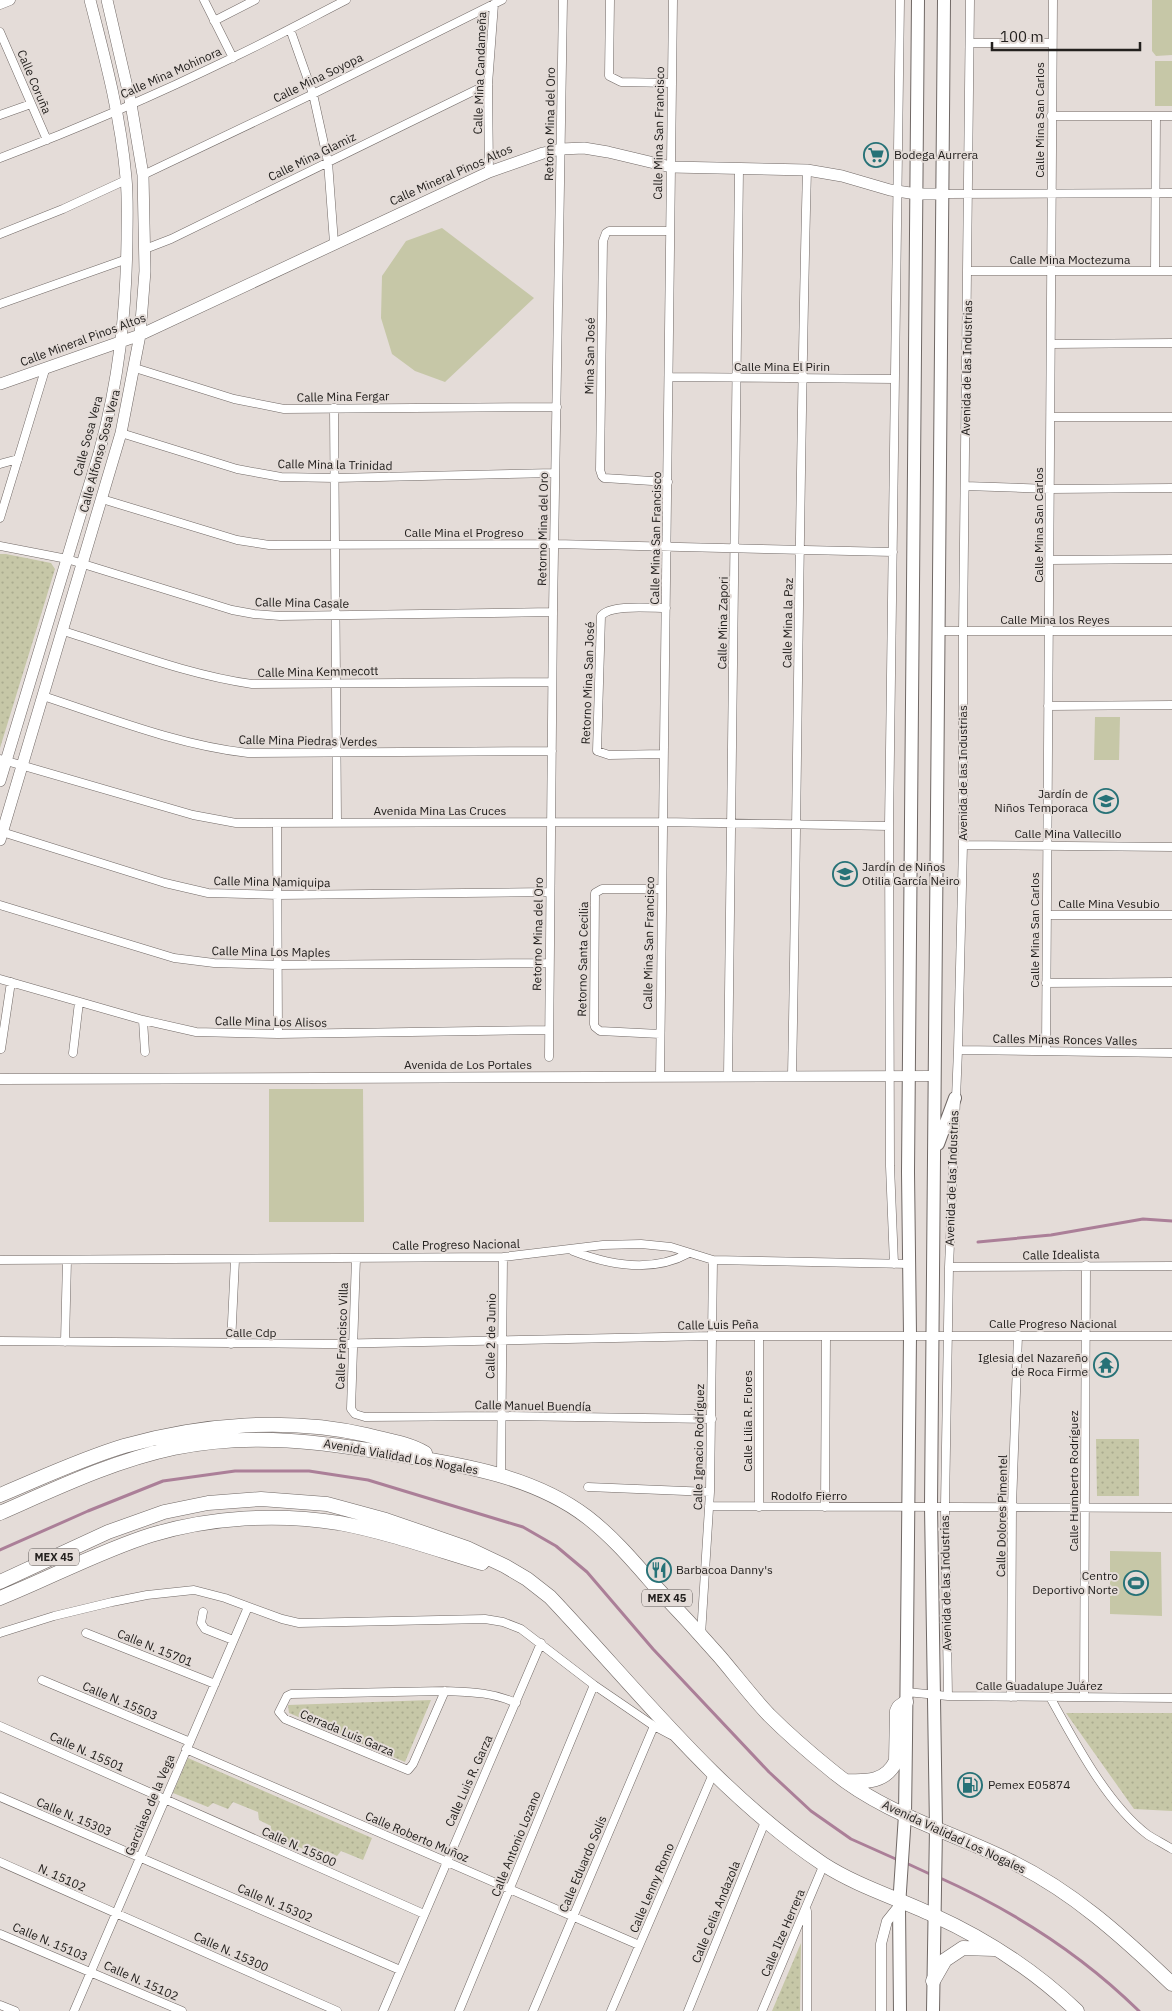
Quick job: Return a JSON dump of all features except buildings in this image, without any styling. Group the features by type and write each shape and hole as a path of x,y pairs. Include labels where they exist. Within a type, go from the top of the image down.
{"highway":[{"path":"0,1495 123,1446 192,1431 246,1426 308,1426 348,1431 420,1450 436,1461"},
{"name":"Avenida Vialidad Los Nogales","path":"0,1513 75,1480 124,1462 174,1448 218,1442 272,1439 310,1441 436,1461 501,1476 532,1486 587,1517 615,1542 701,1635 769,1714 845,1781 905,1815 1011,1861 1063,1892 1099,1917 1172,1984"},
{"name":"MEX 45","path":"0,1582 108,1532 164,1512 208,1503 261,1499 327,1504 386,1520 467,1548 527,1579 550,1598 677,1738 766,1822 824,1864 899,1903 934,1915 1020,1963 1077,2011"},
{"path":"0,1598 151,1535 202,1523 240,1519 298,1518 341,1524 482,1562 505,1566"},
{"path":"845,1781 868,1782 886,1775 893,1767 896,1761 898,1708 906,1697"},
{"path":"933,1981 945,1960 963,1948 996,1949"}],"main road":[{"name":"Calle Sosa Vera","path":"0,781 3,759 67,560 111,409 121,342 127,259 126,180 116,110 90,0"},
{"name":"Calle Alfonso Sosa Vera","path":"1,836 121,433 140,335 145,249 143,175 131,104 107,0"},
{"path":"900,2011 899,1903 905,1815 910,1335 908,1172 918,0"},
{"name":"Avenida de las Industrias","path":"933,2011 936,1828 931,1506 934,1335 944,0"},
{"name":"Calle Mineral Pinos Altos","path":"0,384 45,370 140,335 489,172 518,160 561,149 584,148 670,167 807,170 897,191 917,194 943,194"},
{"path":"935,1153 955,1098"}],"street":[{"path":"0,4 10,0"},
{"path":"204,0 233,58"},
{"path":"214,21 255,0"},
{"name":"Calle Mina Soyopa","path":"143,175 313,94 502,0"},
{"name":"Retorno Mina del Oro","path":"549,1057 550,822 563,0"},
{"path":"610,0 609,76 621,82 671,83"},
{"name":"Calle Mina San Francisco","path":"660,1077 673,0"},
{"path":"894,1264 890,1166 891,910 889,826 900,0"},
{"name":"Avenida de las Industrias","path":"948,1696 945,1506 949,1267 958,1050 963,845 963,632 970,0"},
{"name":"Calle Mina San Carlos","path":"1046,1050 1053,0"},
{"name":"Calle Mina Mohinora","path":"0,158 131,104 233,58 343,1"},
{"name":"Calle Mina Candameña","path":"489,172 488,84 494,4"},
{"path":"290,29 313,94 328,162 334,243"},
{"name":"Calle Coruña","path":"0,32 4,50 47,140"},
{"path":"970,43 1052,43"},
{"name":"Calle Mina Glamiz","path":"145,249 488,84"},
{"path":"0,115 31,104"},
{"path":"1051,116 1172,116"},
{"path":"1155,271 1156,116"},
{"name":"Calle Mina Zapori","path":"728,1077 739,170"},
{"name":"Calle Mina la Paz","path":"792,1076 797,825 801,378 807,170"},
{"path":"0,234 63,209 126,180"},
{"path":"943,194 1172,193"},
{"name":"Mina San José","path":"668,482 604,478 600,470 603,241 606,233 609,231 669,231"},
{"path":"0,304 127,259"},
{"name":"Calle Mina Moctezuma","path":"968,271 1172,271"},
{"path":"1051,344 1172,344"},
{"name":"Calle Mina Fergar","path":"135,368 234,399 284,409 556,407"},
{"path":"0,518 45,370"},
{"name":"Calle Mina El Pirin","path":"669,377 895,380"},
{"path":"334,408 337,823"},
{"path":"1051,417 1172,417"},
{"name":"Calle Mina la Trinidad","path":"121,433 260,474 335,478 555,473"},
{"path":"0,464 18,459"},
{"path":"965,486 1172,488"},
{"name":"Calle Mina el Progreso","path":"102,499 252,544 555,544 735,550 893,552"},
{"name":"Calle Mina Casale","path":"0,546 82,564 232,610 254,614 280,616 553,612"},
{"path":"1050,560 1172,559"},
{"name":"Retorno Mina San José","path":"663,754 609,755 597,751 600,616 604,611 616,609 666,608"},
{"name":"Calle Mina Kemmecott","path":"63,631 226,680 252,684 552,682"},
{"name":"Calle Mina los Reyes","path":"938,631 1172,631"},
{"name":"Calle Mina Piedras Verdes","path":"43,696 178,739 224,750 256,753 337,754 552,751"},
{"path":"1048,706 1172,705"},
{"name":"Avenida Mina Las Cruces","path":"3,759 193,816 236,823 662,822 889,826"},
{"path":"277,824 278,1034"},
{"name":"Calle Mina Namiquipa","path":"1,836 165,883 208,892 278,895 550,892"},
{"name":"Calle Mina Vallecillo","path":"963,845 1172,847"},
{"name":"Retorno Santa Cecilia","path":"660,1034 600,1031 594,1027 595,893 602,889 661,889"},
{"name":"Calle Mina Los Maples","path":"0,905 174,958 214,964 549,963"},
{"name":"Calle Mina Vesubio","path":"1047,915 1172,915"},
{"name":"Calle Mina Los Alisos","path":"0,979 143,1020 196,1032 278,1034 549,1030"},
{"path":"1,1049 11,982"},
{"path":"1046,983 1172,982"},
{"path":"73,1053 79,1002"},
{"path":"143,1020 145,1052"},
{"name":"Calles Minas Ronces Valles","path":"958,1050 1172,1053"},
{"name":"Avenida de Los Portales","path":"0,1080 935,1076"},
{"name":"Calle Progreso Nacional","path":"0,1260 503,1257 620,1244 656,1244 713,1260 910,1264"},
{"path":"571,1250 593,1259 622,1264 653,1265 678,1259 689,1253"},
{"name":"Calle 2 de Junio","path":"501,1476 503,1257"},
{"name":"Calle Francisco Villa","path":"355,1414 351,1408 356,1258"},
{"path":"65,1342 67,1260"},
{"path":"231,1344 235,1260"},
{"name":"Calle Ignacio Rodríguez","path":"701,1635 710,1492 713,1260"},
{"name":"Calle Humberto Rodríguez","path":"1084,1697 1086,1265"},
{"name":"Calle Idealista","path":"949,1267 1172,1266"},
{"name":"Calle Progreso Nacional","path":"934,1335 1172,1336"},
{"name":"Calle Luis Peña","path":"502,1340 711,1336 934,1335"},
{"name":"Calle Dolores Pimentel","path":"1011,1697 1012,1506 1018,1335"},
{"name":"Calle Lilia R. Flores","path":"759,1336 759,1506"},
{"path":"825,1507 826,1336"},
{"name":"Calle Cdp","path":"0,1341 231,1344 502,1340"},
{"name":"Calle Manuel Buendía","path":"355,1414 365,1417 501,1416 712,1419"},
{"path":"588,1487 710,1492"},
{"name":"Rodolfo Fierro","path":"709,1506 908,1507"},
{"path":"931,1506 1172,1508"},
{"name":"Avenida de las Industrias","path":"908,1507 931,1506"},
{"path":"0,1633 64,1614 147,1594 194,1590 225,1598 282,1620 299,1623 485,1619 503,1622 521,1629 594,1685 654,1726 677,1738"},
{"name":"Garcilaso de la Vega","path":"74,2011 248,1607"},
{"path":"203,1612 201,1623 205,1629 233,1640"},
{"name":"Calle N. 15701","path":"86,1633 215,1684"},
{"name":"Calle Luis R. Garza","path":"384,2011 541,1643"},
{"name":"Calle N. 15503","path":"42,1680 188,1746"},
{"name":"Calle Antonio Lozano","path":"459,2011 594,1685"},
{"name":"Cerrada Luis Garza","path":"445,1691 414,1764 408,1770 284,1719 279,1712 289,1694 445,1691 485,1692 516,1703"},
{"name":"Calle Guadalupe Juárez","path":"906,1697 934,1694 948,1696 1172,1698"},
{"path":"1050,1697 1083,1756 1118,1805 1148,1835 1172,1848"},
{"name":"Calle N. 15501","path":"0,1726 165,1800"},
{"name":"Calle Eduardo Solís","path":"533,2011 654,1726"},
{"name":"Calle Roberto Muñoz","path":"188,1746 639,1946"},
{"name":"Calle Lenny Romo","path":"611,2011 713,1774"},
{"name":"Calle N. 15303","path":"0,1797 140,1858"},
{"name":"Calle N. 15500","path":"165,1800 424,1914"},
{"name":"Calle Celia Andazola","path":"688,2011 766,1822"},
{"name":"Calle N. 15302","path":"140,1858 400,1970"},
{"name":"N. 15102","path":"0,1862 116,1914"},
{"name":"Calle Ilze Herrera","path":"762,2011 824,1864"},
{"path":"881,2011 881,1944 887,1921 899,1903"},
{"path":"807,1908 807,2011"},
{"name":"Calle N. 15300","path":"116,1914 337,2011"},
{"name":"Calle N. 15103","path":"0,1934 91,1971"},
{"name":"Calle N. 15102","path":"91,1971 182,2011"},
{"path":"0,2005 15,2011"}],"green space":[{"path":"1152,0 1172,0 1172,55 1156,56 1152,51"},
{"path":"1155,61 1172,61 1172,106 1155,106"},
{"path":"442,228 534,298 445,382 415,371 392,354 381,318 382,276 406,241"},
{"path":"0,554 51,563 55,569 0,748"},
{"path":"1095,717 1120,717 1119,760 1094,760"},
{"path":"269,1089 363,1089 364,1222 269,1222"},
{"path":"1096,1439 1139,1439 1139,1496 1097,1496"},
{"name":"Centro Deportivo Norte","path":"1110,1551 1161,1552 1162,1616 1110,1614"},
{"path":"431,1700 405,1762 289,1713 288,1705"},
{"path":"1066,1713 1172,1713 1172,1811 1134,1809"},
{"path":"188,1758 372,1838 363,1860 341,1851 337,1856 327,1851 321,1857 270,1834 271,1826 259,1820 258,1812 233,1802 228,1809 213,1803 208,1807 173,1793"},
{"path":"801,1943 800,2011 772,2011"}],"waterway":[{"path":"978,1242 1051,1235 1143,1219 1172,1221"},
{"path":"0,1550 88,1511 163,1481 235,1471 309,1471 368,1480 523,1527 556,1546 587,1572 653,1649 769,1772 811,1811 851,1839 898,1860"},
{"path":"906,1863 932,1875"},
{"path":"938,1877 992,1904 1044,1935 1094,1971 1139,2011"}],"place":[{"name":"Bodega Aurrera","path":"876,155"},
{"name":"Jardín de Niños Temporaca","path":"1106,801"},
{"name":"Jardín de Niños Otilia García Neiro","path":"845,874"},
{"name":"Iglesia del Nazareño de Roca Firme","path":"1106,1365"},
{"name":"Barbacoa Danny's","path":"659,1570"},
{"name":"Centro Deportivo Norte","path":"1136,1583"},
{"name":"Pemex E05874","path":"970,1785"}]}
